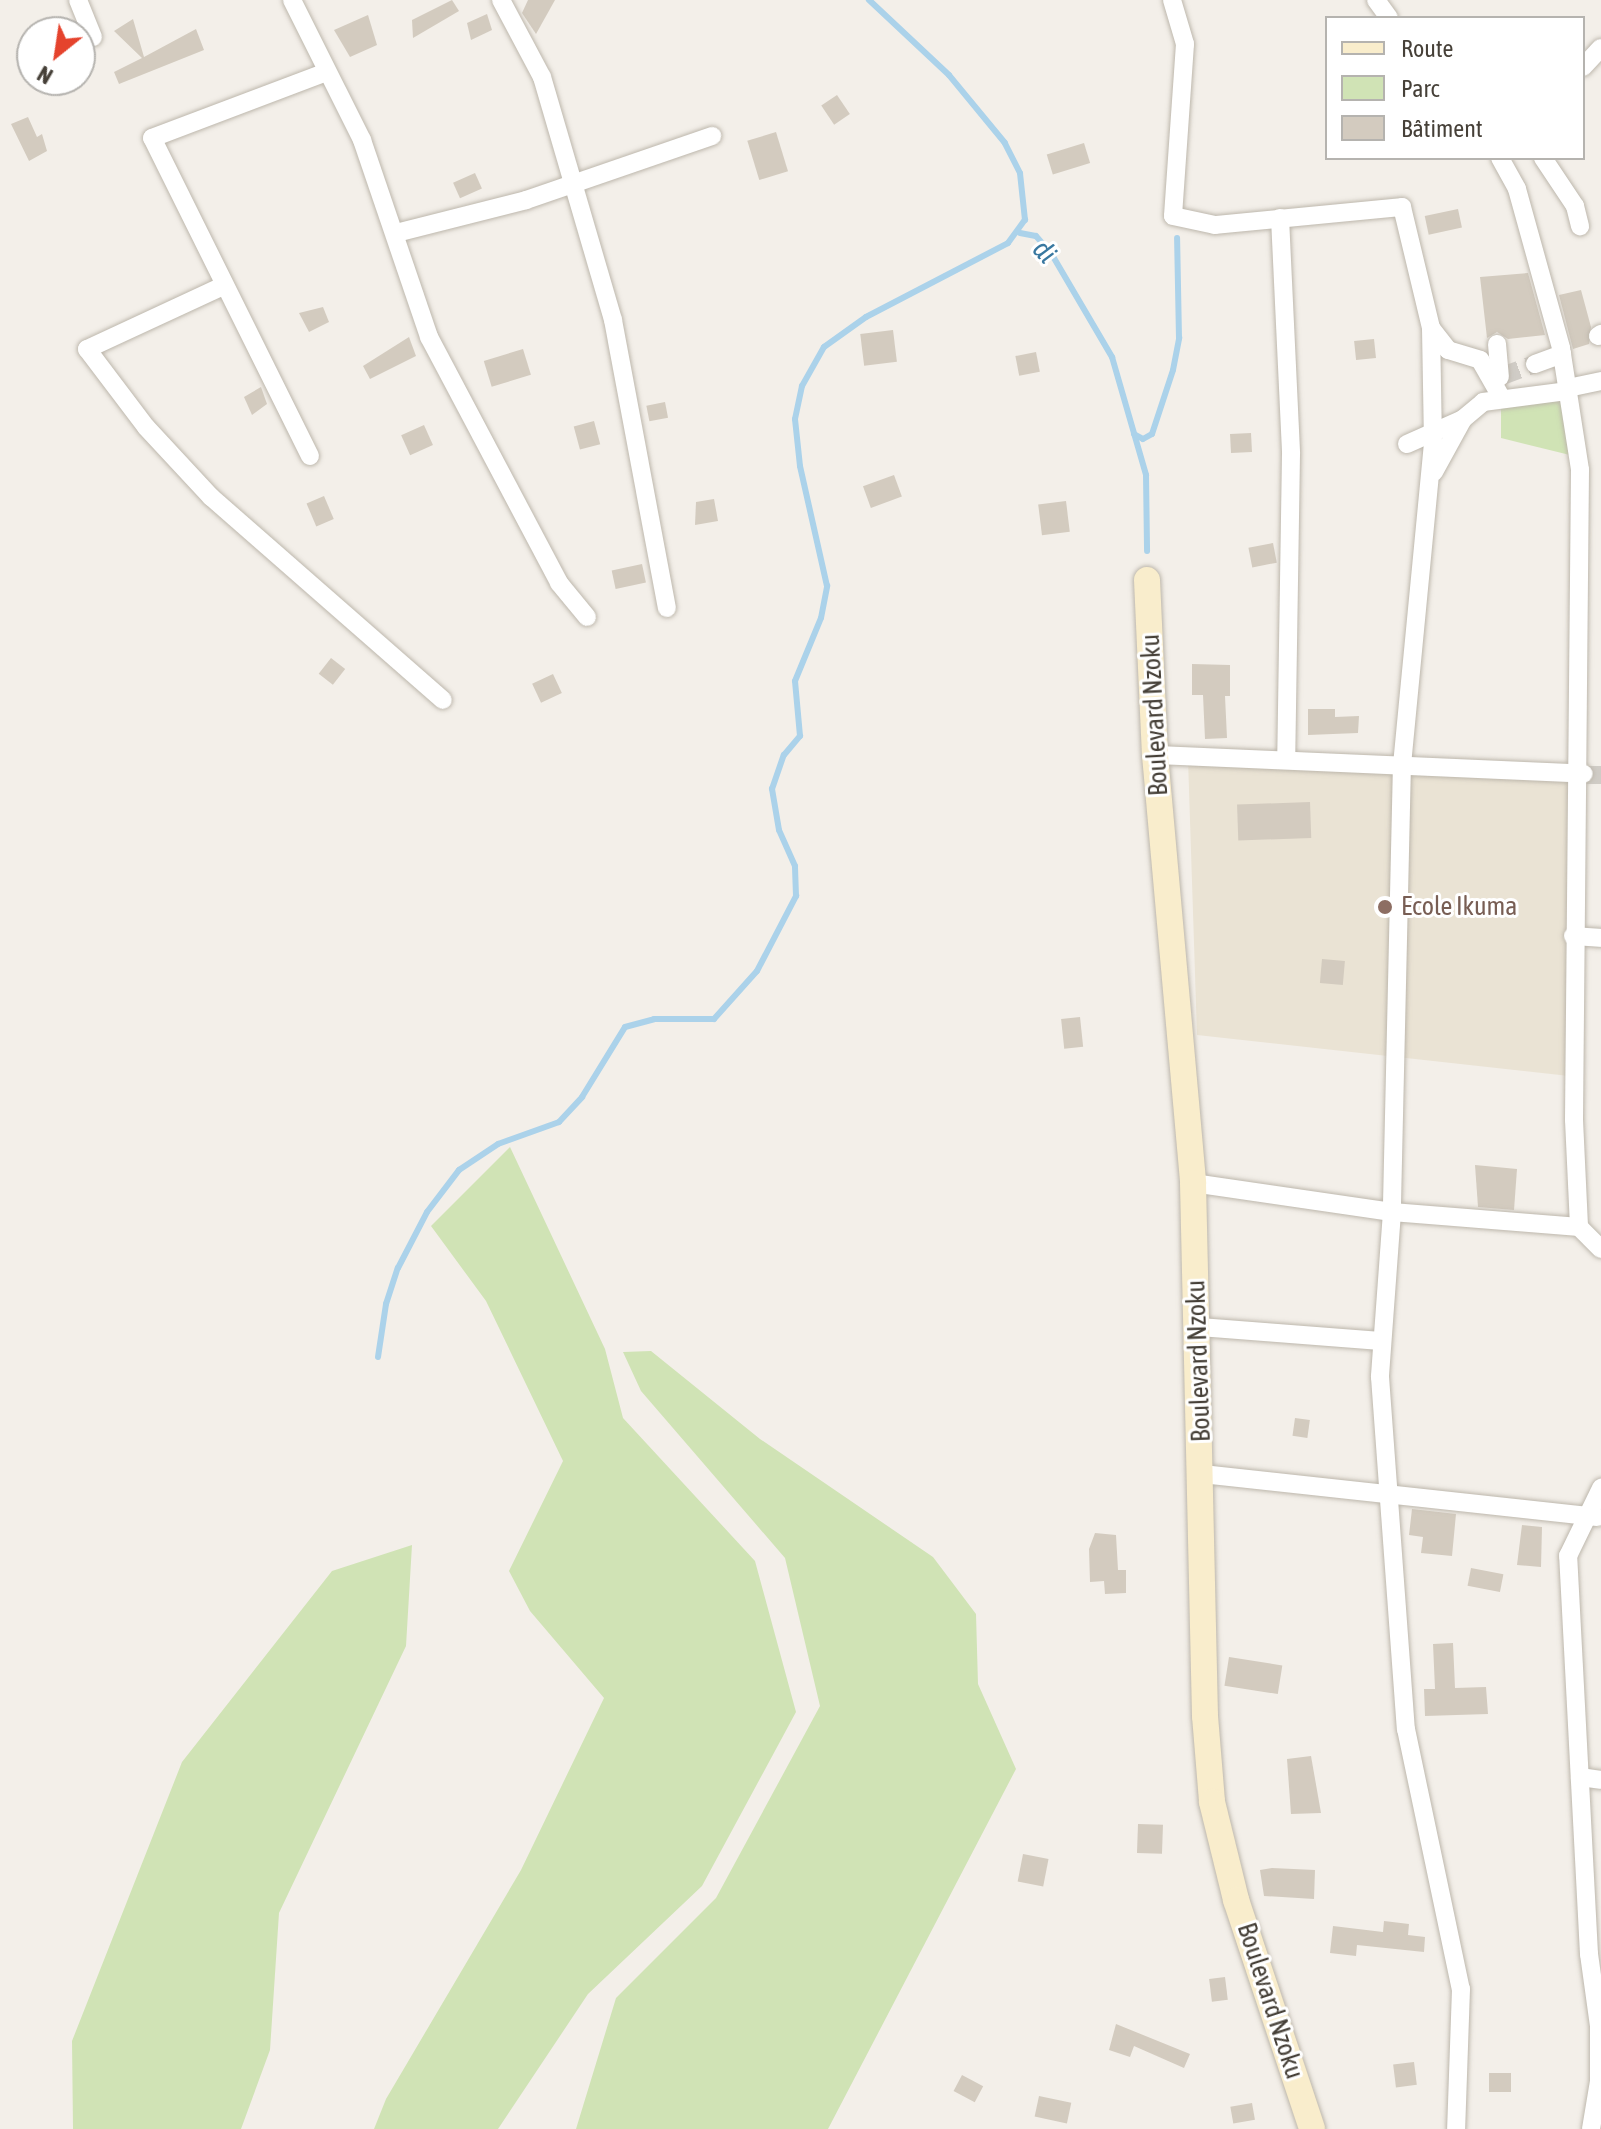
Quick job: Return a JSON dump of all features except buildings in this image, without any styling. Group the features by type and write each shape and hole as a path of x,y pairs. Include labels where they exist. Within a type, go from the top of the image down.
{"street":[{"path":"292,0 362,140 429,337 559,583 587,617"},
{"path":"501,0 542,77 613,320 667,608"},
{"path":"1172,0 1185,44 1173,216 1215,225 1402,207 1431,328 1431,480 1402,763 1392,1212 1381,1341 1380,1409 1406,1729 1461,1989 1456,2129"},
{"path":"1585,65 1601,48"},
{"path":"310,456 152,138 327,72"},
{"path":"396,233 468,218 712,136"},
{"path":"1501,160 1517,189 1548,298 1562,354 1580,470 1579,774 1573,936 1579,1227"},
{"path":"1544,160 1575,206 1580,226"},
{"path":"1280,218 1291,454 1286,758"},
{"path":"223,286 87,349 146,427 211,497 443,700"},
{"path":"1431,328 1448,350 1480,360 1498,377"},
{"path":"1497,344 1501,397"},
{"path":"1535,364 1562,354"},
{"path":"1407,444 1463,419 1483,402 1501,397 1568,390 1601,381"},
{"path":"1431,480 1463,419"},
{"name":"Boulevard Nzoku","path":"1147,580 1155,755 1193,1183 1199,1327 1205,1716 1212,1802 1236,1900 1312,2129"},
{"path":"1155,755 1402,763 1579,774"},
{"path":"1573,936 1601,938"},
{"path":"1193,1183 1392,1212 1579,1227 1601,1249"},
{"path":"1199,1327 1381,1341"},
{"path":"1202,1474 1389,1491 1594,1517"},
{"path":"1591,2129 1599,2081 1599,2026 1589,1954 1568,1556 1594,1517 1601,1488"},
{"path":"1580,1777 1601,1780"}],"shaded area":[{"name":"Ecole Ikuma","path":"1188,759 1577,778 1578,1077 1197,1035"}],"green space":[{"path":"1568,391 1574,456 1501,438 1501,397"},
{"path":"510,1147 605,1349 623,1418 755,1561 796,1712 702,1886 588,1994 498,2129 374,2129 386,2099 521,1870 604,1698 530,1611 509,1571 563,1461 486,1301 431,1226"},
{"path":"651,1351 760,1439 933,1557 976,1614 978,1684 1016,1769 828,2129 576,2129 616,1998 716,1898 820,1706 785,1558 641,1391 623,1352"},
{"path":"412,1545 406,1646 279,1913 270,2050 241,2129 73,2129 72,2041 182,1762 332,1571"}],"waterway":[{"path":"378,1357 386,1304 398,1268 427,1212 459,1170 498,1144 559,1122 582,1097 625,1027 654,1019 714,1019 757,971 796,896 795,866 779,830 772,789 784,755 800,736 795,681 821,618 827,586 800,466 795,419 802,386 824,347 866,317 1008,243 1025,220 1020,173 1005,143 949,75 869,0"},
{"name":"di","path":"1020,233 1036,236 1051,253 1112,357 1146,475 1147,551"},
{"path":"1134,434 1143,439 1152,434 1173,370 1179,338 1177,238"}],"tunnel":[{"path":"1502,376 1535,364"},
{"path":"1584,775 1601,775"}],"place":[{"name":"Ecole Ikuma","path":"1385,907"}]}
